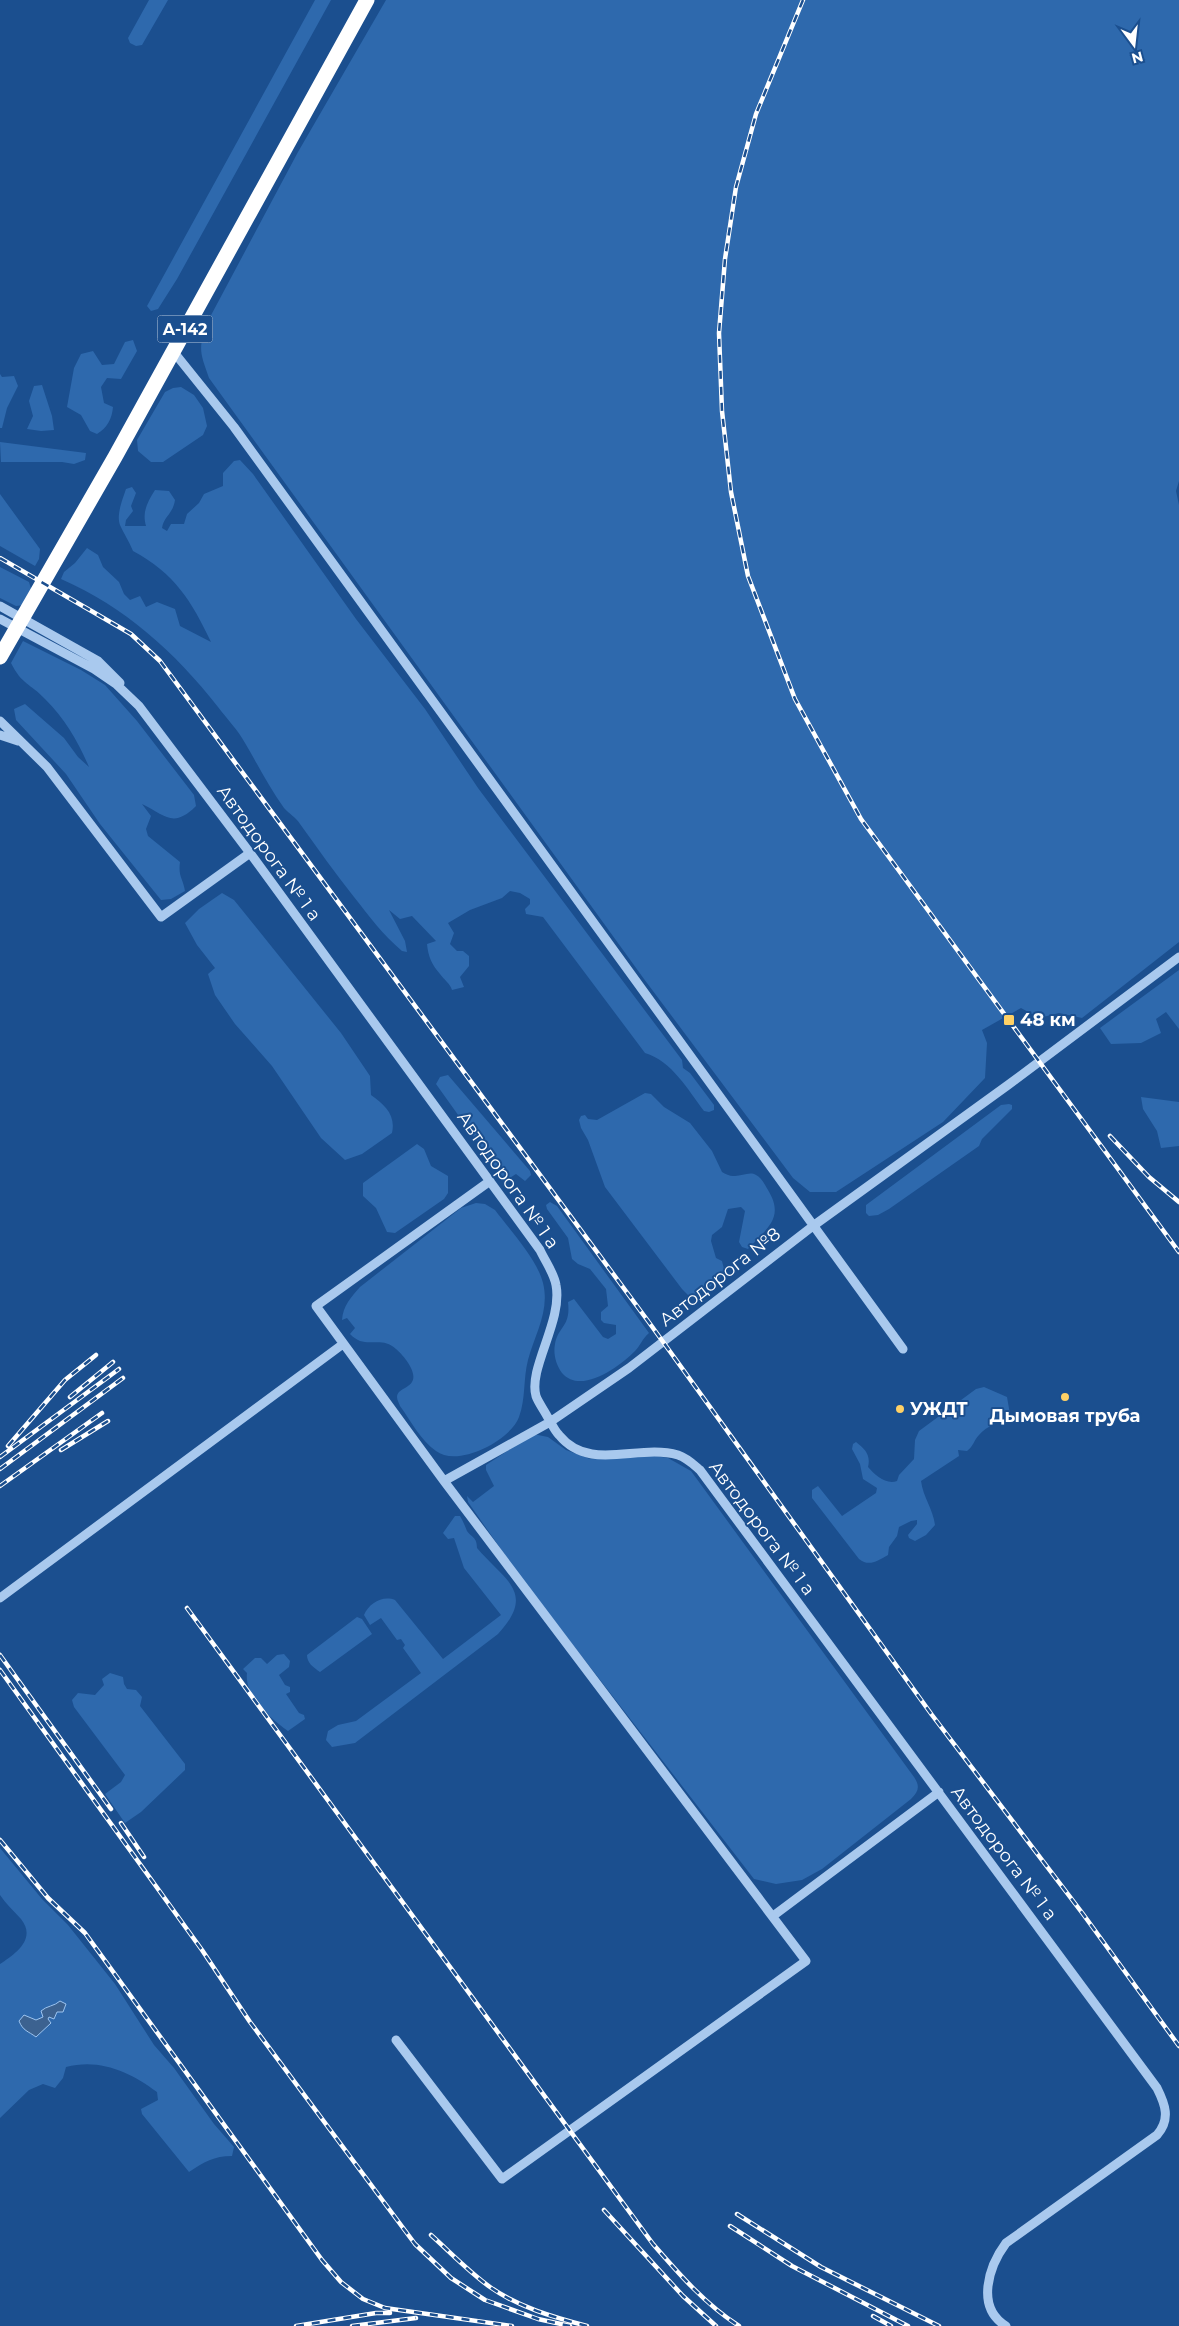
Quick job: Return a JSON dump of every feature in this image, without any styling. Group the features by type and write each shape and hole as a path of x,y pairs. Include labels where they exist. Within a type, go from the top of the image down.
{"highway":[{"name":"А-142","path":"0,657 115,457 367,0"}],"street":[{"path":"173,351 240,435 903,1349"},
{"path":"2,607 50,632 98,662 119,681 139,706"},
{"name":"Автодорога № 1 а","path":"0,619 43,641 116,684 139,706 250,853 540,1250 556,1284 556,1315 535,1380 536,1396 558,1435 569,1445 586,1454 608,1457 660,1453 677,1455 689,1460 700,1470 1157,2088 1165,2103 1166,2118 1163,2128 1157,2135 1006,2243 1001,2249 990,2272 987,2291 994,2316 1006,2326"},
{"path":"0,721 47,767 161,917 250,853"},
{"path":"0,728 23,743"},
{"path":"0,735 23,743"},
{"name":"Автодорога №8","path":"444,1480 550,1422 629,1368 813,1226 1008,1086 1179,957"},
{"path":"396,2040 502,2179 806,1961 444,1480 316,1306 490,1181"},
{"path":"0,1598 343,1344"},
{"path":"773,1916 939,1792"}],"shaded area":[{"path":"149,0 168,0 142,45 136,46 130,43 128,38"},
{"path":"315,0 331,0 177,279 158,309 151,311 147,306"},
{"path":"386,0 1179,0 1179,481 1176,491 1179,505 1179,942 1082,1018 1059,1013 1039,1018 1021,1008 982,1030 987,1043 985,1078 943,1122 836,1192 810,1192 793,1178 644,979 209,378 201,349 209,319 298,152"},
{"path":"133,340 137,351 121,379 107,378 101,387 104,403 113,407 108,423 97,434 90,431 81,415 67,407 74,368 81,354 93,351 102,365 114,364 125,342"},
{"path":"0,374 2,377 14,376 18,386 7,408 2,428 0,428"},
{"path":"42,385 52,416 54,430 27,429 33,416 29,401 34,386"},
{"path":"181,387 194,395 203,408 207,426 203,435 163,462 151,462 138,451 137,440 165,392"},
{"path":"0,442 86,453 85,460 74,464 62,462 1,462"},
{"path":"240,460 253,474 356,619 425,709 478,788 682,1060 683,1068 690,1073 714,1105 714,1110 704,1111 671,1069 655,1057 645,1053 543,917 526,914 525,909 530,904 530,899 520,893 510,891 502,898 470,910 448,923 454,933 450,944 457,951 463,951 469,956 469,966 460,977 464,987 452,990 437,971 429,956 427,944 436,941 412,916 400,919 389,910 405,941 407,952 402,951 371,918 298,822 284,808 239,734 202,687 166,650 127,617 84,590 61,579 64,572 75,563 87,548 98,555 103,567 119,582 124,594 130,600 140,596 146,607 157,602 175,609 180,626 211,642 189,601 180,589 160,569 133,551 120,525 119,512 126,489 132,487 136,493 131,506 133,511 126,520 125,526 146,526 146,508 155,490 169,491 175,500 162,528 167,531 171,524 184,524 187,514 199,503 204,494 223,486 223,473 234,461"},
{"path":"0,494 40,549 39,559 35,566 0,546"},
{"path":"0,567 29,582 32,592 24,605 16,606 0,598"},
{"path":"23,641 81,670 105,685 137,721 194,795 196,806 181,817 169,818 163,816 142,804 151,816 146,829 148,836 180,862 180,874 185,891 171,899 161,900 100,824 66,774 16,720 14,709 25,704 64,738 78,757 89,767 76,739 65,722 40,694 19,676 11,663"},
{"path":"222,893 234,900 341,1033 370,1076 371,1095 388,1111 393,1127 392,1133 362,1154 345,1160 321,1138 272,1066 235,1024 215,995 208,974 215,968 197,945 185,923 199,909"},
{"path":"1179,970 1179,1029 1166,1012 1156,1019 1161,1033 1141,1043 1111,1044 1100,1028"},
{"path":"448,1075 530,1171 531,1175 525,1181 516,1174 508,1179 501,1175 436,1084 440,1077"},
{"path":"645,1093 651,1094 664,1107 690,1123 712,1151 722,1172 732,1176 756,1175 763,1182 773,1200 775,1208 772,1222 748,1249 742,1247 739,1242 745,1211 741,1207 728,1209 722,1227 712,1235 711,1241 716,1258 722,1261 725,1273 708,1288 699,1293 688,1295 682,1289 605,1187 588,1140 581,1128 579,1120 581,1116 585,1115 588,1119 597,1120"},
{"path":"1141,1097 1179,1102 1179,1146 1161,1148 1157,1131 1143,1109"},
{"path":"1001,1105 1012,1105 1012,1109 982,1139 979,1146 889,1209 878,1215 869,1216 866,1213 866,1205"},
{"path":"417,1144 424,1149 431,1166 448,1176 448,1193 444,1199 395,1233 387,1232 376,1208 363,1196 363,1183"},
{"path":"550,1202 557,1206 649,1333 635,1351 620,1364 610,1371 589,1380 579,1381 570,1379 562,1373 554,1352 559,1333 568,1317 568,1302 574,1299 603,1337 608,1339 616,1334 616,1325 604,1323 601,1320 601,1312 608,1306 606,1289 590,1269 572,1259 568,1238 547,1209 546,1205"},
{"path":"476,1203 485,1204 495,1210 529,1255 543,1283 545,1303 541,1322 528,1360 521,1410 514,1426 506,1434 483,1449 470,1454 446,1455 436,1451 426,1442 398,1402 398,1394 411,1384 413,1378 413,1373 406,1359 390,1345 356,1339 350,1334 355,1328 347,1318 342,1320 346,1306 360,1287 461,1208"},
{"path":"984,1387 1007,1397 1011,1420 990,1426 977,1437 967,1451 958,1450 959,1456 921,1481 935,1525 926,1535 915,1541 909,1538 908,1535 917,1524 917,1520 911,1521 899,1527 897,1536 889,1547 888,1555 870,1563 859,1559 812,1498 812,1490 818,1486 842,1516 876,1493 877,1488 863,1479 860,1464 852,1449 853,1444 856,1442 865,1450 869,1459 868,1467 877,1476 889,1482 897,1481 899,1475 914,1459 915,1440 919,1431 976,1389"},
{"path":"533,1434 548,1437 566,1450 590,1459 649,1455 668,1458 691,1471 914,1777 918,1788 911,1799 822,1869 802,1880 776,1884 754,1879 519,1575 468,1502 467,1496 473,1502 494,1486 486,1470 486,1465"},
{"path":"455,1516 460,1516 467,1531 475,1540 477,1548 506,1578 512,1587 516,1597 515,1607 509,1620 498,1634 355,1743 332,1747 326,1740 328,1731 338,1725 356,1721 421,1673 403,1648 405,1645 401,1639 397,1640 381,1618 370,1625 364,1615 369,1607 381,1599 395,1600 443,1659 501,1615 464,1568 454,1538 448,1539 443,1533"},
{"path":"357,1617 362,1619 372,1634 320,1672 313,1667 309,1663 307,1655"},
{"path":"284,1654 290,1661 289,1667 279,1675 285,1685 290,1687 290,1692 286,1694 299,1713 304,1715 305,1719 288,1731 274,1720 254,1698 247,1682 247,1673 243,1669 255,1658 261,1658 267,1664 277,1655"},
{"path":"110,1673 123,1677 127,1689 136,1690 142,1697 140,1706 185,1764 185,1770 141,1812 125,1823 105,1794 121,1782 125,1775 74,1707 72,1700 78,1693 95,1695 104,1685 102,1679"},
{"path":"0,1848 42,1899 68,1925 115,1984 154,2045 174,2068 214,2124 234,2147 232,2156 209,2160 189,2172 142,2114 141,2109 158,2100 157,2092 125,2073 91,2064 66,2067 63,2078 55,2088 43,2084 29,2090 0,2118 0,1964 17,1951 27,1933 21,1919 0,1895"},
{"path":"60,2001 66,2004 63,2012 57,2012 54,2019 49,2017 48,2019 51,2023 36,2037 22,2027 19,2021 24,2015 36,2020 43,2017 41,2011 43,2009"}],"railway":[{"path":"803,0 756,114 736,187 725,259 719,333 722,411 731,492 748,576 795,699 861,819 1179,1252"},
{"path":"0,558 131,634 160,661 648,1321 932,1715 1083,1914 1179,2046"},
{"path":"1110,1136 1149,1177 1179,1202"},
{"path":"8,1446 65,1380 96,1355"},
{"path":"70,1397 113,1362"},
{"path":"0,1457 119,1369"},
{"path":"0,1469 123,1378"},
{"path":"0,1486 102,1413"},
{"path":"61,1450 108,1421"},
{"path":"187,1608 653,2244 704,2298 739,2326"},
{"path":"0,1655 111,1809"},
{"path":"0,1670 202,1950 250,2022 415,2244 451,2278 485,2300 538,2319 570,2326"},
{"path":"121,1823 144,1857"},
{"path":"0,1840 48,1898 85,1933 322,2260 341,2282 363,2299 385,2308 512,2326"},
{"path":"604,2210 683,2296 716,2326"},
{"path":"737,2214 821,2267 939,2326"},
{"path":"730,2226 792,2266 908,2326"},
{"path":"431,2235 475,2275 501,2294 536,2311 587,2326"},
{"path":"296,2326 376,2313 390,2313"},
{"path":"873,2316 891,2326"},
{"path":"352,2326 416,2318"}],"place":[{"name":"48 км","path":"1009,1020"},
{"name":"Дымовая труба","path":"1065,1397"},
{"name":"УЖДТ","path":"900,1409"}]}
